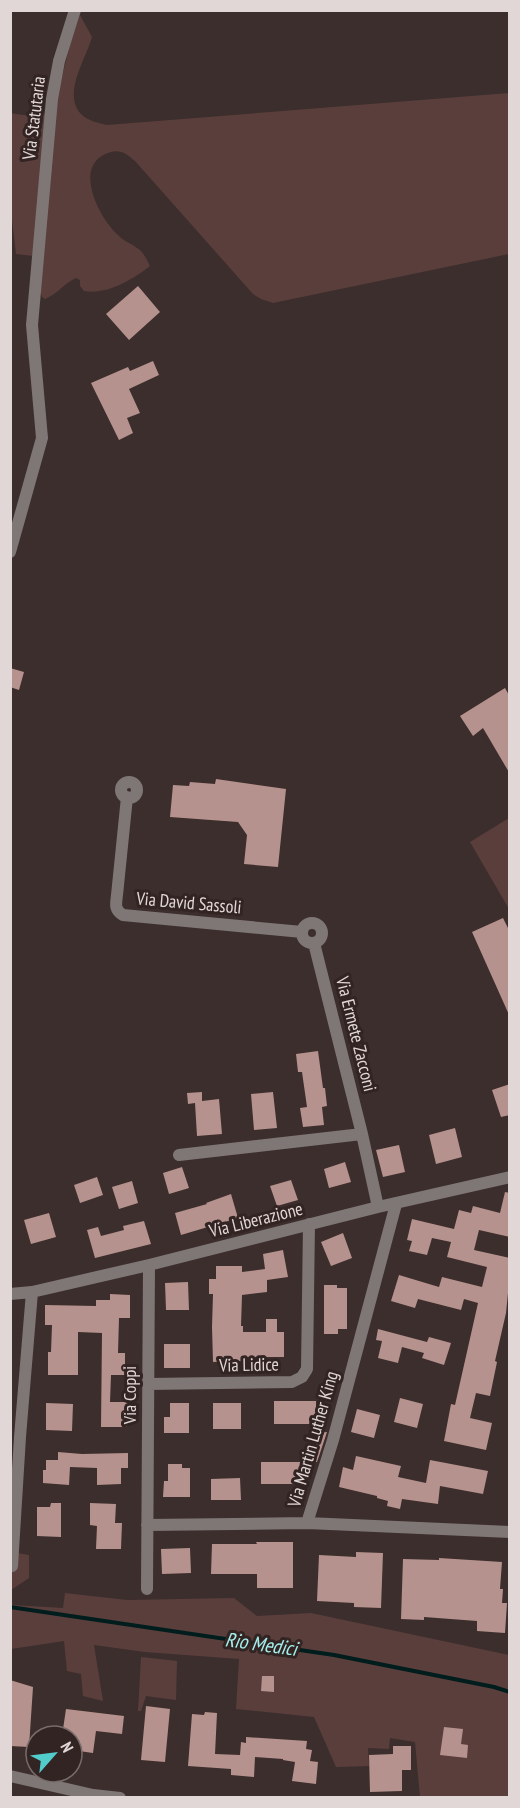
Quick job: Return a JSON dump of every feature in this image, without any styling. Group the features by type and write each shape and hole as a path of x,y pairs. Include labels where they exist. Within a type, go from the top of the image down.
{"street":[{"name":"Via Statutaria","path":"10,552 42,438 32,325 52,99 59,62 75,10"},
{"name":"Via David Sassoli","path":"127,797 116,909 119,913 302,932 304,940 314,943"},
{"name":"Via Ermete Zacconi","path":"314,943 378,1207"},
{"path":"179,1155 362,1134"},
{"name":"Via Liberazione","path":"10,1294 32,1292 149,1265 378,1207 510,1177"},
{"name":"Via Martin Luther King","path":"396,1204 333,1440 307,1523 510,1532"},
{"name":"Via Lidice","path":"148,1384 292,1382 302,1377 307,1369 309,1224"},
{"name":"Via Coppi","path":"147,1588 149,1265"},
{"path":"12,1566 15,1436 32,1292"},
{"path":"147,1525 307,1523"},
{"path":"10,1776 93,1795 120,1797"}],"shaded area":[{"path":"80,15 92,37 77,76 74,97 76,106 87,118 107,125 509,93 509,254 273,303 253,294 135,161 124,153 115,151 99,158 92,167 90,178 92,191 96,204 110,227 122,239 141,251 150,266 127,281 101,291 84,291 80,286 80,280 76,278 45,299 40,289 42,257 16,254 10,203 10,113 40,116 50,110 56,101"},
{"path":"509,818 509,909 470,842"},
{"path":"11,1552 29,1555 29,1578 11,1590"},
{"path":"65,1593 127,1600 234,1598 257,1616 311,1613 509,1655 509,1797 420,1797 415,1742 390,1738 389,1749 368,1748 369,1766 336,1767 314,1717 236,1709 239,1659 145,1652 94,1645 103,1701 83,1696 81,1674 67,1671 64,1641 11,1649 10,1600 13,1605 63,1608"},
{"path":"141,1657 177,1661 176,1700 146,1696 141,1711 138,1711"}],"building":[{"path":"138,286 160,312 129,340 106,314"},
{"path":"153,361 159,375 129,389 140,413 127,418 133,433 119,440 91,383 128,367 130,371"},
{"path":"10,668 24,672 19,690 10,687"},
{"path":"505,688 510,697 510,774 483,728 473,736 460,716"},
{"path":"216,779 286,789 278,867 244,864 247,835 238,822 170,817 173,785 189,786 190,782 215,784"},
{"path":"503,918 510,932 510,1017 472,932"},
{"path":"318,1051 327,1106 322,1107 324,1125 303,1127 300,1108 307,1107 302,1072 298,1072 296,1054"},
{"path":"510,1084 510,1115 501,1117 492,1090"},
{"path":"202,1092 202,1101 219,1099 222,1134 197,1136 195,1103 188,1104 187,1093"},
{"path":"273,1092 277,1128 254,1130 251,1094"},
{"path":"455,1128 462,1157 436,1164 429,1135"},
{"path":"399,1145 405,1172 383,1177 376,1150"},
{"path":"345,1162 351,1182 329,1188 324,1169"},
{"path":"182,1167 189,1188 169,1194 163,1173"},
{"path":"97,1177 103,1195 80,1203 74,1185"},
{"path":"291,1180 298,1200 277,1206 270,1186"},
{"path":"132,1181 138,1203 119,1209 112,1187"},
{"path":"505,1192 510,1193 510,1237 479,1230 474,1250 510,1258 510,1294 508,1293 490,1396 476,1393 470,1418 492,1423 486,1450 444,1441 451,1404 455,1405 478,1303 464,1299 461,1310 418,1299 415,1308 391,1301 399,1275 439,1287 442,1277 482,1287 487,1267 447,1257 451,1242 432,1238 427,1255 409,1251 412,1241 407,1240 412,1219 454,1229 459,1210 471,1213 473,1206 500,1213"},
{"path":"231,1194 238,1218 181,1235 175,1213"},
{"path":"49,1213 56,1237 31,1244 24,1220"},
{"path":"144,1221 151,1244 95,1258 87,1230 98,1227 101,1236 124,1230 123,1226"},
{"path":"343,1233 352,1258 331,1266 321,1242"},
{"path":"283,1250 288,1277 267,1280 267,1292 242,1295 241,1326 243,1326 243,1332 266,1332 266,1319 277,1319 277,1332 284,1332 284,1357 244,1357 244,1361 213,1362 213,1294 209,1294 209,1279 216,1279 216,1266 242,1266 242,1272 265,1269 263,1254"},
{"path":"188,1282 189,1310 166,1310 165,1283"},
{"path":"324,1285 347,1288 347,1329 338,1329 338,1334 324,1334"},
{"path":"110,1294 130,1295 130,1318 119,1318 118,1353 125,1353 125,1375 111,1375 110,1402 128,1402 127,1427 101,1427 102,1333 78,1332 78,1375 48,1375 48,1352 51,1352 52,1325 45,1325 45,1305 96,1306 96,1300 110,1300"},
{"path":"378,1329 427,1342 429,1337 451,1343 444,1365 422,1358 424,1353 402,1347 398,1363 378,1358 382,1341 376,1340"},
{"path":"164,1344 190,1344 190,1368 164,1368"},
{"path":"400,1398 423,1404 417,1428 394,1422"},
{"path":"274,1401 316,1401 316,1424 274,1424"},
{"path":"46,1403 73,1404 72,1431 46,1430"},
{"path":"170,1403 189,1403 189,1433 164,1433 164,1417 170,1417"},
{"path":"213,1403 241,1403 241,1429 213,1429"},
{"path":"357,1409 380,1415 374,1438 351,1432"},
{"path":"327,1432 317,1462 316,1462 316,1433"},
{"path":"58,1452 128,1453 128,1468 121,1468 121,1484 97,1485 97,1468 70,1467 69,1485 43,1483 46,1460 58,1460"},
{"path":"356,1456 401,1466 398,1477 426,1483 430,1460 488,1471 483,1494 440,1486 438,1504 402,1499 400,1509 387,1506 388,1501 377,1498 377,1496 339,1487 343,1467 353,1470"},
{"path":"261,1462 303,1462 303,1484 261,1484"},
{"path":"168,1464 182,1464 182,1468 190,1468 190,1497 163,1497 164,1481 168,1481"},
{"path":"240,1478 241,1500 211,1500 211,1479"},
{"path":"51,1503 61,1503 61,1537 37,1536 37,1507 50,1507"},
{"path":"90,1503 116,1504 115,1523 122,1523 121,1549 96,1549 97,1526 90,1525"},
{"path":"256,1542 293,1542 293,1588 257,1588 257,1574 211,1574 212,1544 257,1544"},
{"path":"190,1548 191,1573 162,1574 161,1549"},
{"path":"356,1552 383,1553 381,1608 354,1607 354,1603 317,1601 319,1555 356,1557"},
{"path":"439,1558 502,1562 500,1589 503,1589 502,1603 507,1603 505,1633 477,1631 477,1621 424,1617 424,1620 401,1619 403,1559 439,1560"},
{"path":"262,1676 274,1676 274,1692 261,1691"},
{"path":"10,1680 33,1687 31,1724 24,1724 24,1747 10,1746"},
{"path":"146,1706 170,1709 165,1762 141,1760"},
{"path":"66,1709 124,1716 122,1734 96,1731 93,1753 84,1752 84,1724 64,1724"},
{"path":"205,1712 217,1713 215,1754 240,1755 241,1742 246,1743 246,1737 307,1741 306,1749 312,1750 310,1761 318,1762 316,1784 292,1781 295,1762 283,1759 255,1757 254,1777 231,1775 231,1769 188,1766 192,1714 204,1715"},
{"path":"444,1727 463,1729 461,1744 468,1745 467,1758 440,1755"},
{"path":"393,1746 411,1746 411,1770 402,1770 402,1791 370,1792 369,1755 393,1754"}],"waterway":[{"name":"Rio Medici","path":"10,1607 334,1655 510,1692"}]}
